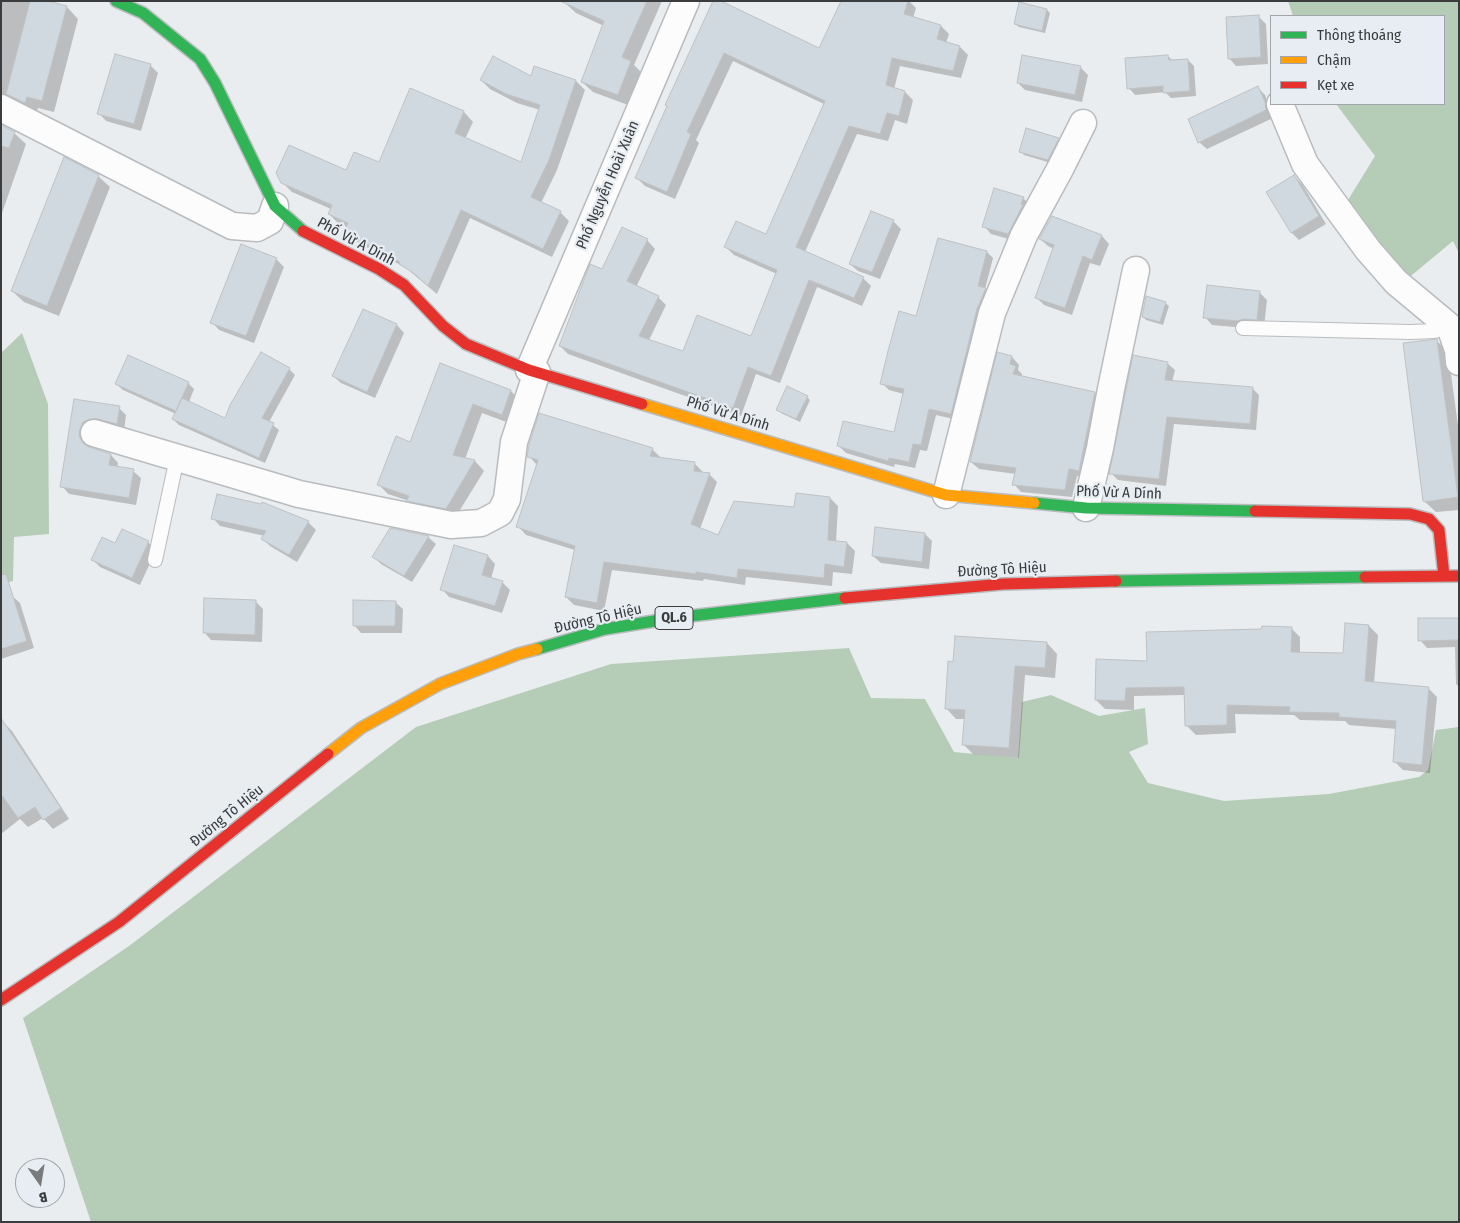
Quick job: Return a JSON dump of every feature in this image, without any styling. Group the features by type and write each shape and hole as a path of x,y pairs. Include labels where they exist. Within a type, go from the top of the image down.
{"main road":[{"name":"Phố Vừ A Dính","path":"116,1 143,13 200,59 215,83 275,206 301,230 379,269 404,285 443,326 466,344 533,371 946,495 1086,508 1410,514 1430,519 1439,530 1444,576"},
{"name":"Đường Tô Hiệu","path":"1,1000 119,922 362,728 440,684 518,654 605,629 783,604 913,591 1003,584 1201,579 1459,576"}],"street":[{"name":"Phố Nguyễn Hoài Xuân","path":"94,433 299,494 451,525 481,522 500,512 507,499 514,442 533,371 686,1"},
{"path":"1280,105 1305,164 1368,250 1396,282 1450,327 1458,350 1459,362"},
{"path":"1,108 232,226 257,228 270,221 275,206"},
{"path":"946,495 992,313 1024,236 1083,123"},
{"path":"1086,508 1136,270"}],"lane":[{"path":"1243,328 1394,332 1434,331 1450,327"},
{"path":"155,560 177,458"}],"green space":[{"path":"1288,1 1459,1 1459,253 1453,241 1406,280 1348,200 1375,156 1337,105 1445,105 1445,15 1293,15"},
{"path":"22,333 48,404 49,534 14,537 13,581 1,584 1,353"},
{"path":"849,648 871,698 925,699 954,752 1018,758 1022,702 1051,695 1099,716 1145,708 1148,744 1129,752 1148,783 1224,801 1329,794 1419,777 1428,770 1436,730 1459,727 1459,1222 91,1222 23,1018 129,946 416,727 611,664"}],"building":[{"path":"30,1 48,1 67,6 42,101 27,97 25,103 6,94"},
{"path":"560,1 647,1 622,57 631,61 618,95 581,82 604,21"},
{"path":"713,1 721,1 819,48 841,1 908,1 904,14 941,25 937,39 960,46 953,71 892,58 886,85 905,91 899,116 887,113 880,134 849,126 796,247 864,277 854,298 809,280 771,376 748,367 733,408 559,346 590,264 602,269 622,227 648,239 627,281 659,296 639,336 683,351 697,315 751,336 777,270 724,247 736,221 766,234 825,101 724,53 687,132 691,134 667,192 635,178 667,106 665,105"},
{"path":"1019,2 1047,9 1042,31 1014,24"},
{"path":"1259,15 1261,57 1228,59 1226,17"},
{"path":"115,54 151,64 134,124 97,114"},
{"path":"1022,55 1081,66 1075,95 1017,83"},
{"path":"1168,55 1169,60 1188,59 1190,91 1163,93 1163,86 1127,89 1125,58"},
{"path":"493,56 531,76 534,66 576,80 549,160 531,197 561,211 543,249 461,210 428,286 399,264 400,262 344,232 348,223 328,214 332,205 281,183 276,173 289,145 346,170 354,152 379,162 410,88 464,111 455,133 521,162 540,105 506,94 480,80"},
{"path":"1258,86 1265,102 1266,110 1198,143 1188,119"},
{"path":"1,125 15,132 9,148 1,146"},
{"path":"1026,128 1059,138 1048,160 1019,152"},
{"path":"64,157 99,175 47,306 11,291"},
{"path":"1294,175 1319,216 1291,233 1266,192"},
{"path":"994,188 1024,197 1021,204 1023,205 1008,234 982,227"},
{"path":"871,211 894,220 872,272 849,264"},
{"path":"1052,216 1102,235 1092,260 1083,256 1065,308 1035,298 1054,245 1039,239"},
{"path":"938,238 987,251 978,286 986,288 977,309 951,414 929,409 921,445 913,444 909,462 889,458 888,461 837,446 843,421 894,432 904,389 880,384 899,311 916,316"},
{"path":"241,244 277,258 246,336 210,323"},
{"path":"1207,285 1260,291 1257,320 1243,319 1238,321 1203,318"},
{"path":"1146,296 1166,302 1160,322 1142,317"},
{"path":"363,309 397,324 367,392 332,376"},
{"path":"1437,339 1458,497 1425,502 1423,501 1403,343"},
{"path":"261,352 290,368 262,418 274,423 259,458 172,419 182,398 225,418 230,405"},
{"path":"997,352 1012,356 1010,364 1016,366 1013,374 1095,392 1079,471 1069,469 1065,490 1012,485 1016,468 970,462"},
{"path":"128,355 189,382 176,411 115,384"},
{"path":"1133,355 1168,362 1165,380 1253,387 1250,424 1167,417 1159,479 1109,474"},
{"path":"440,363 511,390 502,415 473,404 453,455 475,460 446,509 406,501 409,496 377,485 396,436 410,442"},
{"path":"787,386 808,396 796,419 776,410"},
{"path":"74,399 120,406 117,424 90,419 83,422 79,436 83,443 89,447 111,454 109,465 134,469 129,498 60,487"},
{"path":"539,413 653,448 650,456 695,462 694,471 710,473 691,524 718,535 734,501 794,507 796,493 830,497 828,540 847,542 844,567 825,564 824,578 738,569 737,578 604,562 597,603 565,597 575,546 516,527 538,460 527,457"},
{"path":"217,494 261,504 262,502 309,521 289,555 261,539 266,531 211,519"},
{"path":"875,527 925,533 922,562 872,556"},
{"path":"390,528 429,536 404,576 372,557"},
{"path":"122,529 149,541 132,578 91,560 102,537 115,543"},
{"path":"454,545 488,555 482,575 503,581 495,606 440,590"},
{"path":"6,574 27,641 1,649 1,575"},
{"path":"204,598 256,600 255,635 203,633"},
{"path":"353,600 396,601 395,626 353,626"},
{"path":"1418,618 1459,618 1459,640 1418,641"},
{"path":"1345,623 1369,625 1365,681 1429,687 1422,765 1393,762 1396,721 1339,717 1339,713 1289,712 1290,707 1227,705 1227,725 1185,726 1184,687 1126,688 1125,701 1095,700 1096,659 1147,661 1146,632 1261,629 1262,626 1292,627 1291,652 1343,653"},
{"path":"955,636 1047,642 1045,668 1015,666 1009,748 962,745 965,710 945,709 948,661 953,662"},
{"path":"1,718 61,808 43,820 35,807 18,818 1,794"}],"traffic: fast":[{"path":"116,1 143,13 200,59 215,83 275,206 303,231"},
{"path":"1034,503 1086,508 1255,511"},
{"path":"1116,581 1365,577"},
{"path":"537,649 605,629 673,618 845,598"}],"traffic: slow":[{"path":"642,404 946,495 1034,503"},
{"path":"328,754 361,728 440,684 518,654 537,649"}],"traffic: jam":[{"path":"303,231 379,269 404,285 443,326 466,344 529,370 642,404"},
{"path":"1255,511 1410,514 1429,519 1439,530 1444,576"},
{"path":"1365,577 1459,576"},
{"path":"845,598 1003,584 1116,581"},
{"path":"1,1000 119,922 328,754"}]}
